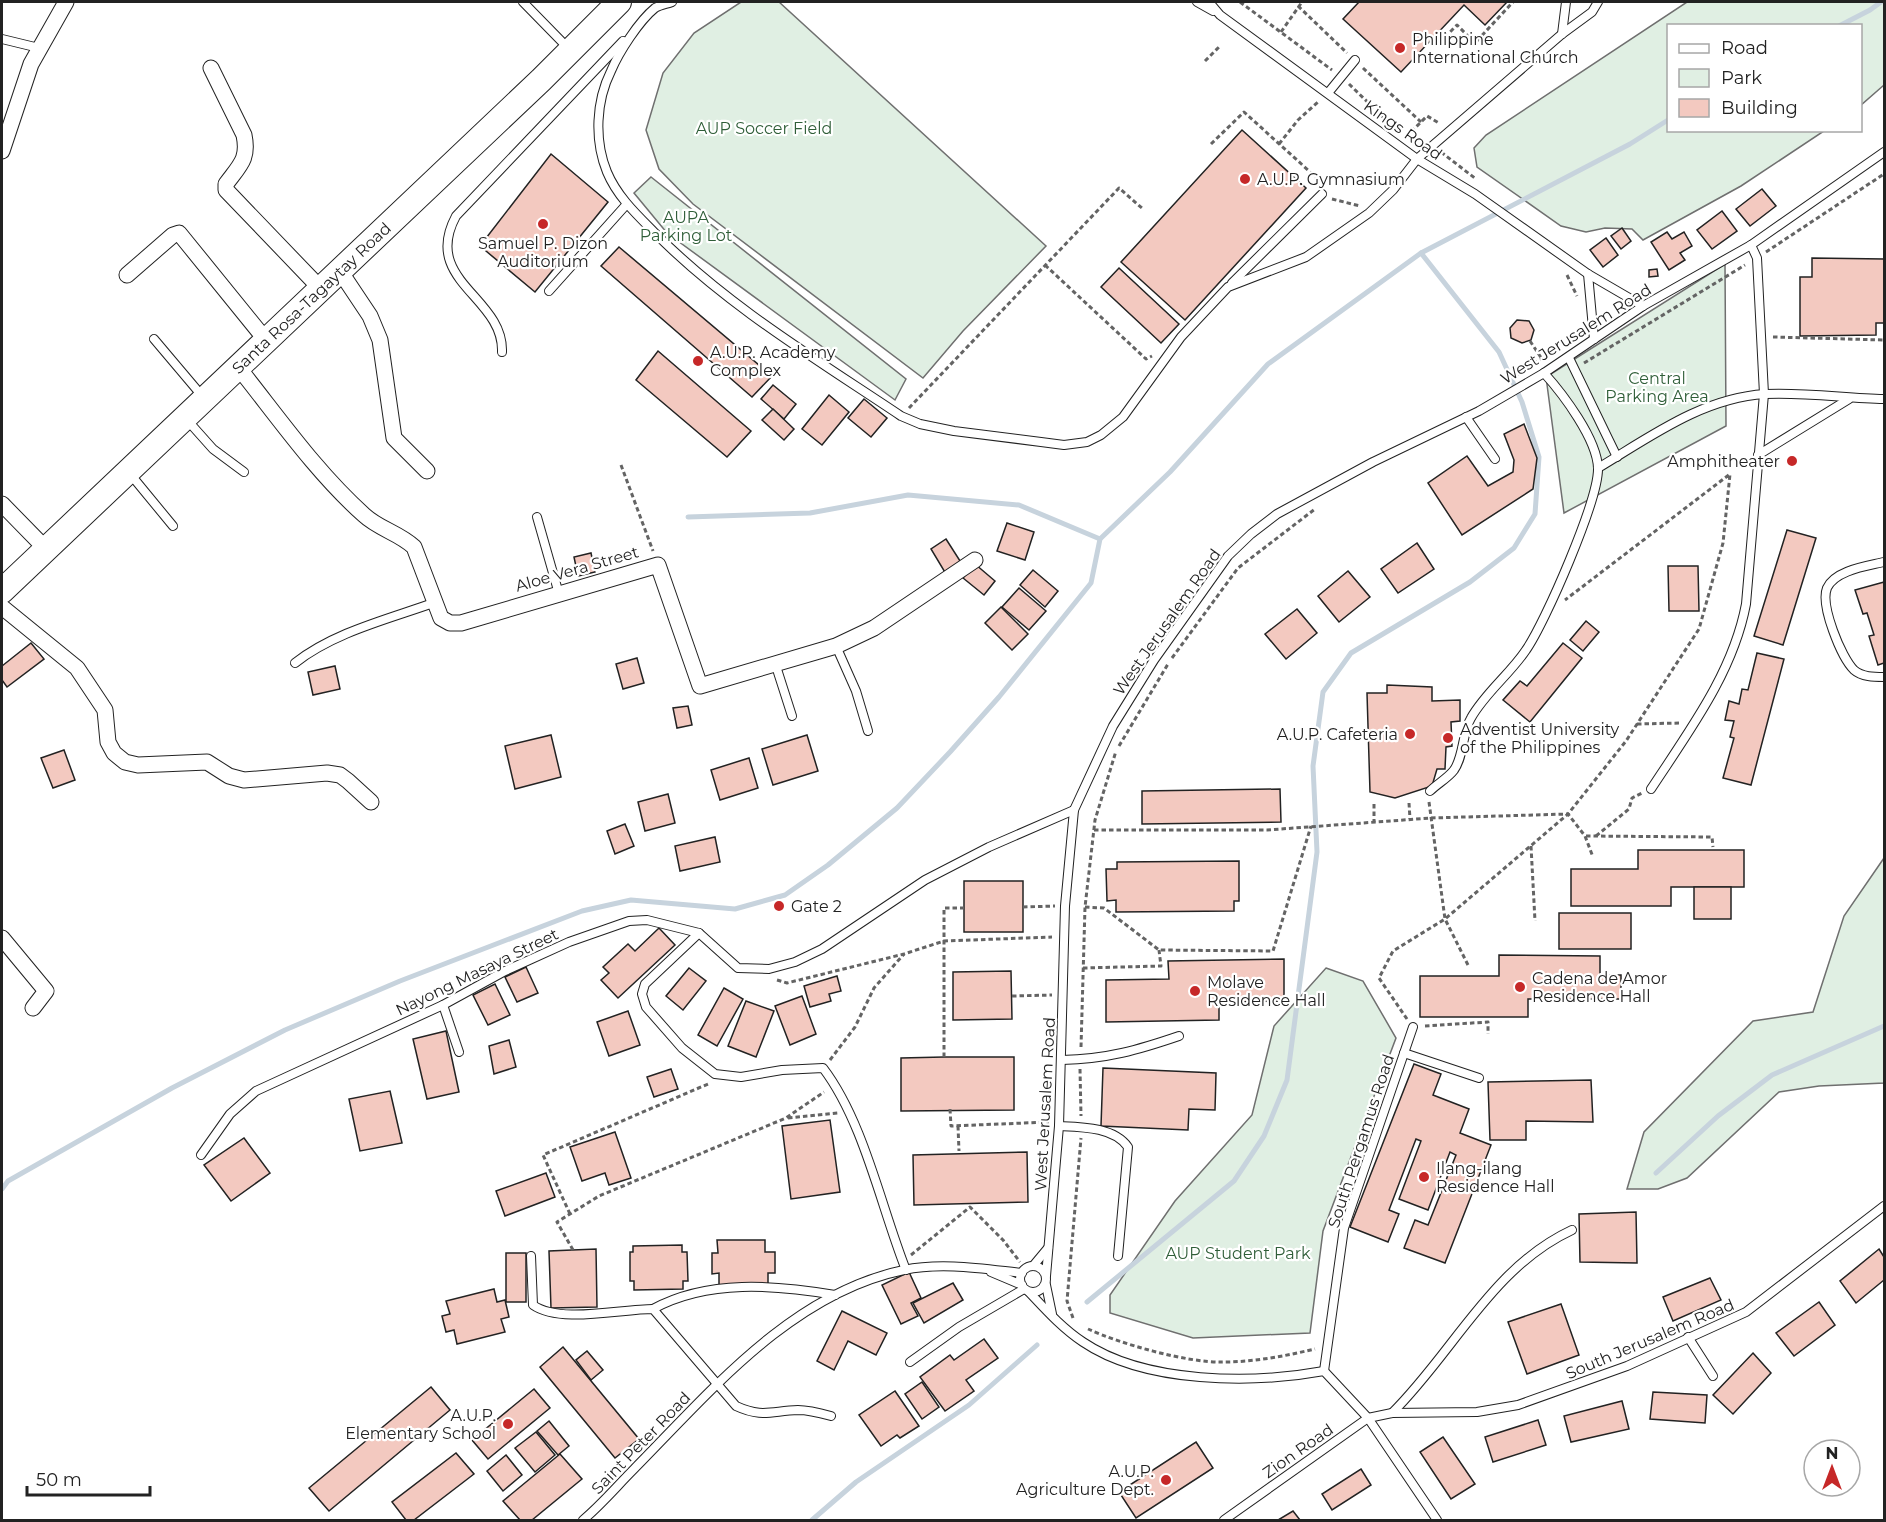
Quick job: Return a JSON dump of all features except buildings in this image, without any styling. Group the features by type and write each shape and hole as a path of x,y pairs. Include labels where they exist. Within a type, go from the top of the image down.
{"main road":[{"name":"Santa Rosa-Tagaytay Road","path":"2,591 570,51 611,4"}],"street":[{"path":"2,151 16,104 39,48 66,2"},
{"path":"211,68 244,135 246,144 246,155 226,184 226,189 321,289"},
{"path":"127,275 179,233 265,339"},
{"path":"340,271 370,316 380,340 394,438 427,471"},
{"name":"Aloe Vera Street","path":"238,367 341,494 366,517 406,539 414,547 441,618 450,623 461,623 658,565 700,686 836,646 885,623 975,560"},
{"path":"2,504 46,549"},
{"path":"2,607 77,668 105,711 108,742 114,753 125,762 138,765 207,762 229,776 244,780 327,773 340,775 371,802"},
{"path":"3,942 46,991 33,1008"}],"lane":[{"path":"523,2 570,51"},
{"path":"502,352 502,338 496,322 468,291 451,264 446,247 447,232 456,216 511,157 656,8 672,2"},
{"path":"1197,2 1220,15"},
{"name":"Kings Road","path":"1209,2 1220,15 1417,159 1475,194 1588,273 1643,306"},
{"path":"1562,34 1566,2"},
{"path":"1228,287 1306,257 1369,213 1393,190 1417,159 1562,34 1592,12 1598,2"},
{"path":"656,8 618,55 604,84 598,116 606,172 626,205 675,254 769,328 901,416 920,424 954,431 1064,444 1087,442 1101,435 1123,417 1181,337 1322,194"},
{"path":"2,39 39,48"},
{"path":"1328,93 1355,60"},
{"name":"West Jerusalem Road","path":"1046,1276 1059,1124 1065,906 1074,810 1119,716 1154,660 1228,556 1251,534 1308,495 1479,411 1569,358 1643,306 1750,245 1884,152"},
{"path":"549,291 626,205"},
{"path":"1651,789 1723,674 1742,629 1764,394 1757,258 1750,245"},
{"path":"1588,273 1594,339"},
{"path":"154,339 205,399"},
{"path":"1569,358 1573,370 1596,409 1617,457"},
{"path":"1430,791 1455,769 1470,718 1527,650 1577,541 1598,468 1580,422 1544,373"},
{"path":"1598,468 1690,413 1712,405 1764,394 1884,399"},
{"path":"1758,455 1850,398"},
{"path":"185,417 213,449 243,472"},
{"path":"1466,417 1495,459"},
{"path":"128,471 173,526"},
{"path":"537,517 559,594"},
{"path":"1884,562 1849,572 1835,579 1827,587 1825,601 1828,616 1854,670 1867,676 1884,677"},
{"path":"295,663 310,651 331,641 436,602"},
{"path":"836,646 856,691 868,731"},
{"path":"776,663 792,716"},
{"name":"Nayong Masaya Street","path":"201,1155 230,1114 256,1090 443,1005 505,971 569,942 629,921 662,922 699,933 738,968 769,969 795,962 822,949 925,880 989,847 1074,810"},
{"path":"699,933 645,984 642,994 646,1007 682,1048 704,1067 724,1077 823,1068 836,1085 849,1112 906,1270"},
{"path":"443,1005 459,1052"},
{"name":"South Pergamus Road","path":"1324,1371 1344,1228 1413,1027"},
{"path":"1062,1060 1127,1054 1179,1036"},
{"path":"1404,1053 1479,1078"},
{"path":"1059,1124 1081,1127 1122,1138 1128,1147 1118,1256"},
{"name":"South Jerusalem Road","path":"1392,1413 1477,1412 1518,1405 1627,1366 1746,1312 1884,1206"},
{"path":"1392,1413 1415,1390 1509,1273 1532,1252 1572,1230"},
{"path":"1048,1246 1027,1269 1025,1288 1056,1321 1084,1342 1114,1358 1150,1368 1204,1377 1252,1380 1324,1371 1368,1418 1437,1521"},
{"path":"531,1256 533,1305 543,1312 563,1315 654,1309 674,1298 700,1290 791,1288 835,1295"},
{"path":"1027,1269 1040,1268 1046,1276 1049,1308 1056,1321"},
{"name":"Saint Peter Road","path":"984,1269 1025,1288"},
{"name":"Saint Peter Road","path":"583,1521 718,1383 800,1316 835,1295 867,1280 906,1270 1027,1269"},
{"path":"910,1362 959,1328 1025,1288 1039,1292 1046,1285"},
{"path":"654,1309 736,1406 750,1413 771,1415 796,1410 831,1416"},
{"path":"1688,1337 1713,1376"},
{"name":"Zion Road","path":"1224,1521 1368,1418 1392,1413"}],"path":[{"path":"1240,2 1342,78 1392,125"},
{"path":"1281,32 1302,2"},
{"path":"1445,37 1457,25 1474,43 1513,2"},
{"path":"1205,61 1220,46"},
{"path":"1279,144 1298,120 1328,93"},
{"path":"1211,144 1244,112 1319,180 1314,186"},
{"path":"1408,135 1427,116 1437,124"},
{"path":"1399,131 1406,138 1433,147 1480,183"},
{"path":"1573,370 1757,258 1884,174"},
{"path":"901,416 1119,188 1143,209"},
{"path":"1331,199 1358,204"},
{"path":"1045,265 1146,359 1155,354"},
{"path":"1558,268 1567,275 1581,306"},
{"path":"1778,338 1884,340"},
{"path":"1530,341 1542,359"},
{"path":"1521,386 1517,371 1548,354"},
{"path":"621,465 658,565"},
{"path":"1488,1034 1488,1022 1413,1027 1379,978 1393,951 1445,919 1568,814 1637,724 1699,629 1723,543 1730,474 1545,615"},
{"path":"1078,1323 1071,1317 1068,1301 1081,1127 1080,1059 1084,908 1094,830 1117,749 1168,664 1238,568 1300,518 1320,506"},
{"path":"1637,724 1694,723"},
{"path":"1594,837 1629,809 1632,798"},
{"path":"1429,802 1445,919 1469,967"},
{"path":"1409,803 1410,820"},
{"path":"1374,804 1374,822"},
{"path":"1094,830 1267,830 1431,818 1568,814"},
{"path":"1568,814 1585,836 1593,857"},
{"path":"1084,908 1104,908 1159,950 1273,951 1311,826"},
{"path":"1585,836 1712,837 1713,847"},
{"path":"1531,846 1535,921"},
{"path":"1023,907 1065,906"},
{"path":"944,1057 944,908 964,908"},
{"path":"767,977 787,983 904,954 944,941 1065,937"},
{"path":"1083,968 1161,966 1159,950"},
{"path":"823,1068 855,1027 874,988 904,954"},
{"path":"1012,996 1063,995"},
{"path":"570,1214 543,1155 724,1077"},
{"path":"573,1250 557,1222 599,1196 786,1118 836,1085"},
{"path":"950,1109 951,1126 1059,1124"},
{"path":"786,1118 849,1112"},
{"path":"958,1126 959,1151"},
{"path":"902,1260 922,1248 970,1207 1003,1240 1027,1269"},
{"path":"1086,1328 1126,1344 1221,1362 1281,1357 1328,1346"}],"green space":[{"name":"AUP Soccer Field","path":"741,2 779,2 1046,246 963,331 923,378 693,204 659,169 646,130 663,73 694,33"},
{"path":"1687,2 1884,2 1884,85 1862,104 1862,24 1667,24 1667,132 1822,132 1741,186 1643,240 1632,229 1605,228 1586,232 1561,226 1477,167 1474,148 1486,135"},
{"name":"AUPA Parking Lot","path":"651,177 906,379 895,400 667,233 634,193"},
{"name":"Central Parking Area","path":"1725,264 1726,426 1564,513 1546,377"},
{"path":"1884,858 1884,1083 1819,1086 1779,1092 1687,1178 1658,1189 1627,1189 1644,1132 1753,1021 1813,1012 1844,916"},
{"name":"AUP Student Park","path":"1326,968 1363,981 1396,1038 1323,1231 1310,1333 1193,1338 1110,1313 1110,1295 1175,1201 1252,1115 1274,1026"}],"waterway":[{"path":"1843,24 1881,2"},
{"path":"2,1189 8,1181 172,1088 285,1030 400,981 582,911 631,900 735,909 785,895 828,865 897,808 950,752 999,697 1091,583 1100,539 1170,472 1268,364 1421,253 1630,144 1667,121"},
{"path":"1087,1302 1234,1181 1264,1136 1287,1080 1317,852 1313,766 1323,692 1351,653 1470,582 1514,548 1535,514 1539,457 1522,402 1499,352 1421,253"},
{"path":"688,517 810,513 908,495 1019,505 1100,539"},
{"path":"1656,1173 1718,1116 1772,1075 1884,1026"},
{"path":"812,1520 856,1482 969,1405 1037,1345"}],"place":[{"name":"Philippine International Church","path":"1400,48"},
{"name":"A.U.P. Gymnasium","path":"1245,179"},
{"name":"Samuel P. Dizon Auditorium","path":"543,224"},
{"name":"A.U.P. Academy Complex","path":"698,361"},
{"name":"Amphitheater","path":"1792,461"},
{"name":"A.U.P. Cafeteria","path":"1410,734"},
{"name":"Adventist University of the Philippines","path":"1448,738"},
{"name":"Gate 2","path":"779,906"},
{"name":"Cadena de Amor Residence Hall","path":"1520,987"},
{"name":"Molave Residence Hall","path":"1195,991"},
{"name":"Ilang-ilang Residence Hall","path":"1424,1177"},
{"name":"A.U.P. Elementary School","path":"508,1424"},
{"name":"A.U.P. Agriculture Dept.","path":"1166,1480"}]}
